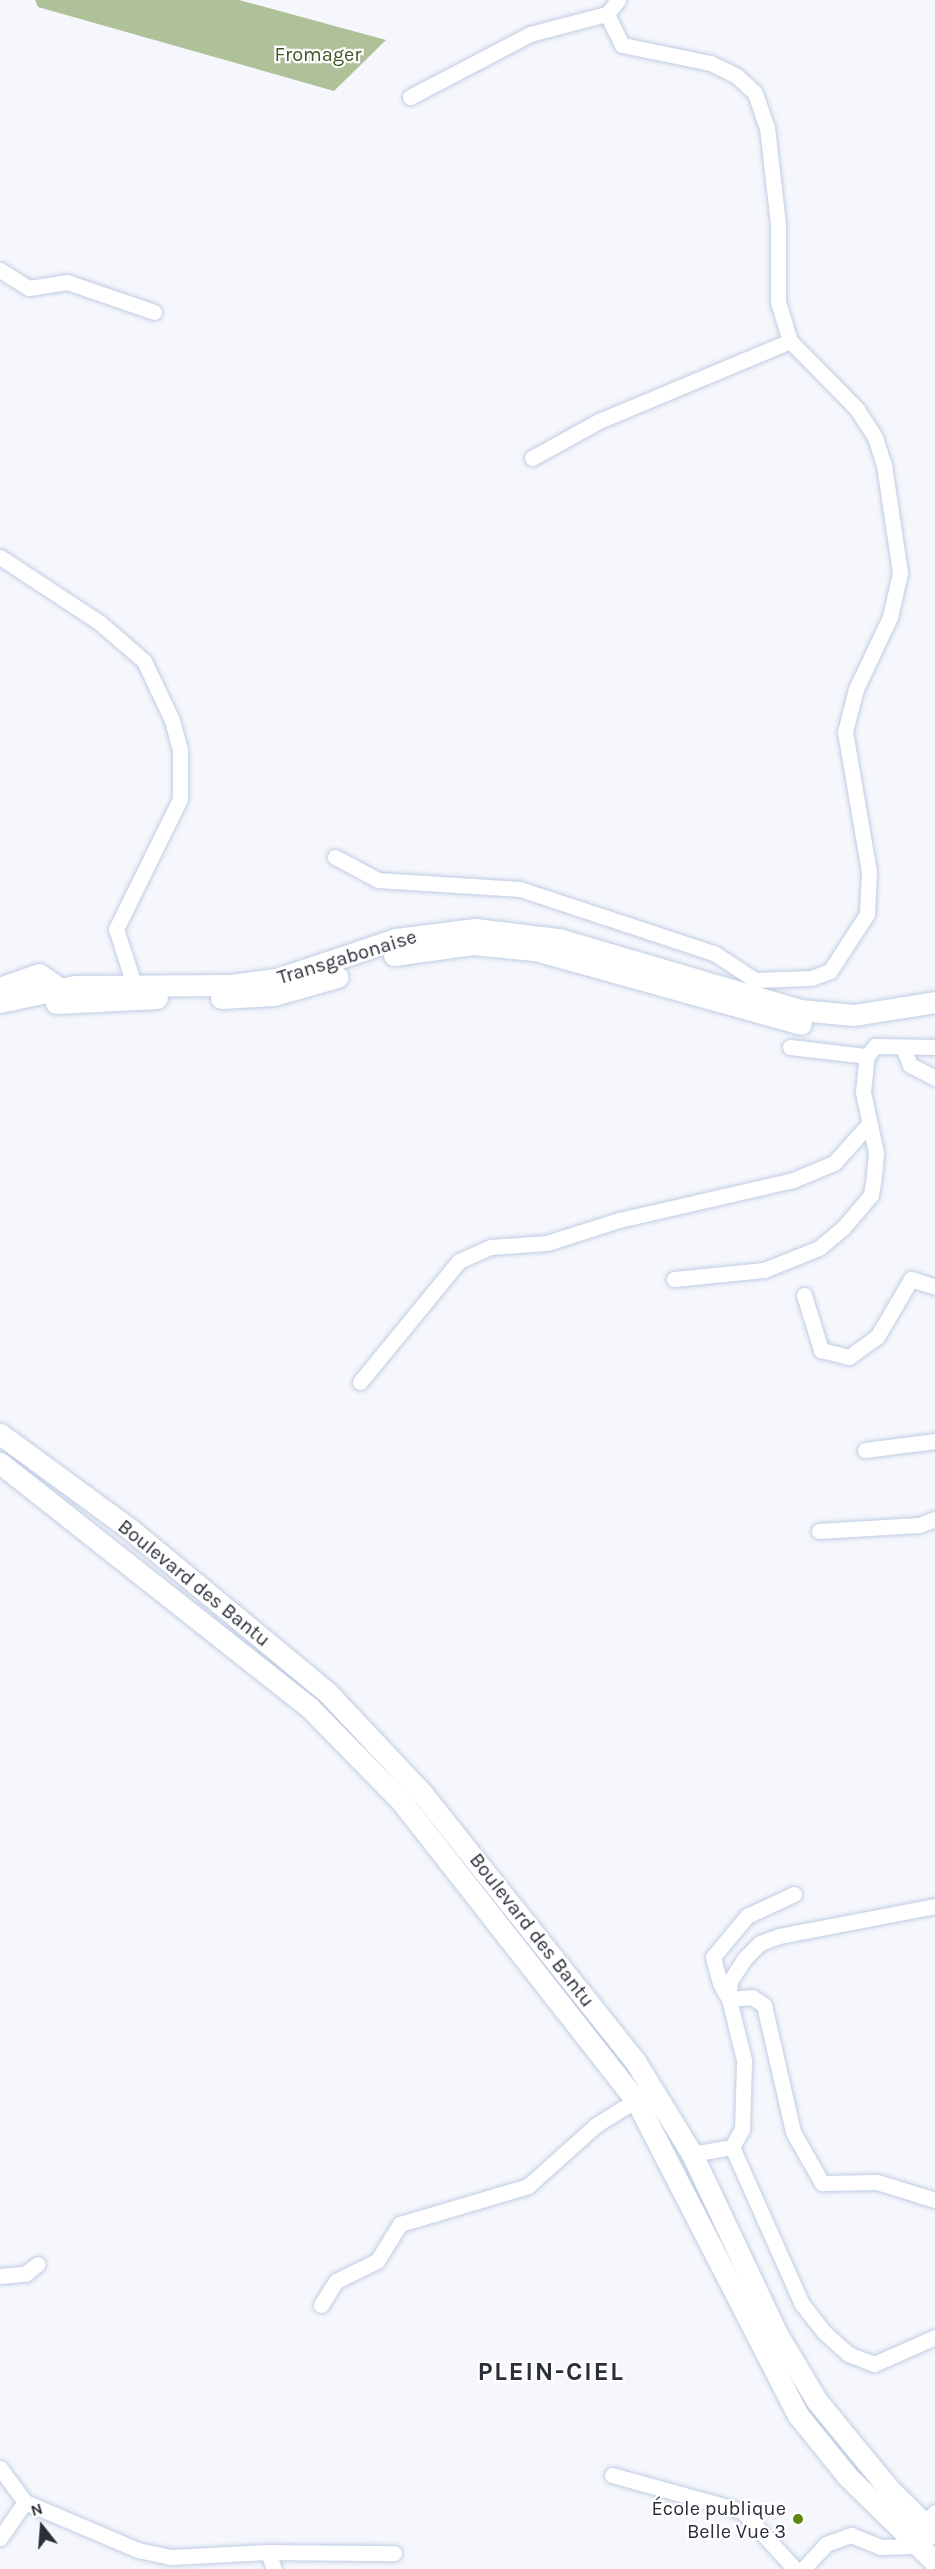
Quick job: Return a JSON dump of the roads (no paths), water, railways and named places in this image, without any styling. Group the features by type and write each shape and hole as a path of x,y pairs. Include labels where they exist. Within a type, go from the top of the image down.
{"highway":[{"name":"Transgabonaise","path":"0,1002 59,988 269,980 419,934 502,929 559,939 751,989 800,1010 855,1015 935,1002"},
{"name":"Transgabonaise","path":"0,1016 72,1001 274,995 400,953 472,944 535,950 799,1024 865,1028 935,1016"},
{"path":"0,988 39,974 59,988"},
{"name":"Boulevard des Bantu","path":"0,1434 131,1530 327,1692 506,1894 634,2061 692,2154 794,2364 841,2434 928,2529 935,2562"},
{"name":"Boulevard des Bantu","path":"0,1463 309,1707 402,1802 636,2100 798,2415 847,2476 928,2529"}],"street":[{"path":"410,97 530,34 607,14 618,0"},
{"path":"335,857 378,880 520,889 714,953 751,989 811,978 830,971 867,914 869,872 845,732 865,667 890,617 900,573 894,514 875,437 839,389 790,341 778,302 778,224 767,128 755,93 737,76 710,63 622,45 607,14"},
{"path":"0,270 29,288 68,282 154,312"},
{"path":"532,458 599,421 790,341"},
{"path":"0,557 100,623 144,661 175,730 180,799 116,929 134,984"},
{"path":"674,1279 738,1276 819,1248 871,1194 876,1153 868,1125 863,1092 867,1056 875,1046 904,1050 935,1047"},
{"path":"790,1047 867,1056"},
{"path":"904,1050 910,1065 935,1078"},
{"path":"360,1383 444,1276 469,1256 491,1247 548,1243 804,1176 834,1163 868,1125"},
{"path":"804,1295 821,1350 828,1356 849,1357 877,1337 911,1279 935,1287"},
{"path":"866,1450 935,1441"},
{"path":"819,1531 919,1525 935,1519"},
{"path":"732,2147 742,2129 745,2080 729,1999 713,1957 747,1916 794,1894"},
{"path":"729,1999 730,1980 760,1943 935,1906"},
{"path":"729,1999 752,1997 764,2005 793,2132 822,2183 877,2182 935,2200"},
{"path":"321,2305 336,2281 377,2261 396,2228 409,2218 528,2186 596,2125 636,2100"},
{"path":"692,2154 732,2147"},
{"path":"732,2147 802,2304 825,2333 849,2354 874,2364 935,2337"},
{"path":"0,2276 25,2274 38,2264"},
{"path":"0,2468 25,2502 154,2555 268,2552 394,2553"},
{"path":"612,2475 741,2511 803,2568 826,2544 851,2535 881,2547 928,2529"},
{"path":"0,2538 25,2502"},
{"path":"268,2552 274,2569"}],"place":[{"name":"École publique Belle Vue 3","path":"798,2519"}],"district":[{"name":"PLEIN-CIEL","path":"551,2372"}],"park label":[{"name":"Fromager","path":"318,54"}]}
